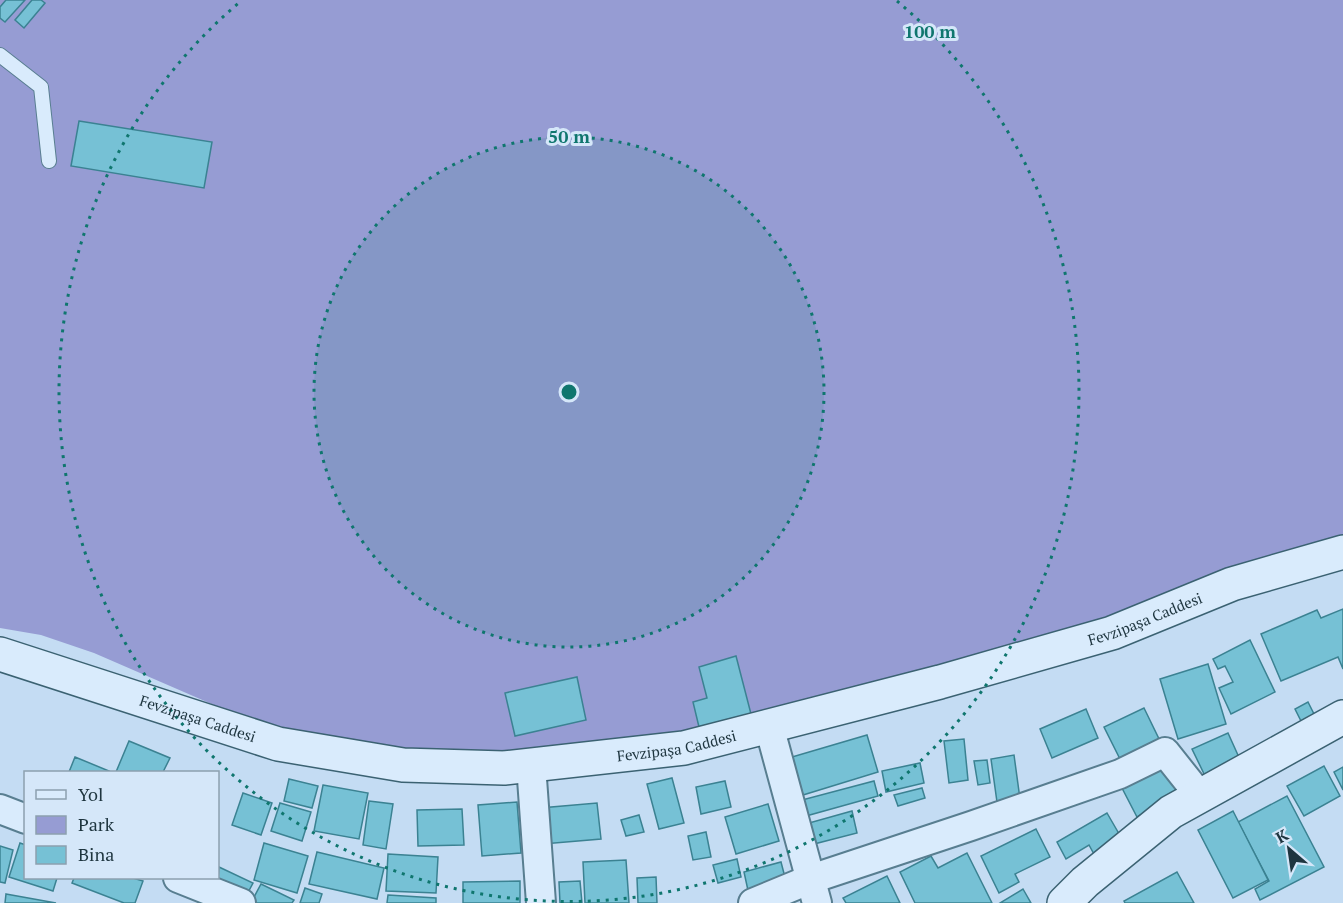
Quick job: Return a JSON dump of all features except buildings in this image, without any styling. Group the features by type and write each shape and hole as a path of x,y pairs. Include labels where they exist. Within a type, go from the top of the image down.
{"street":[{"name":"Fevzipaşa Caddesi","path":"0,654 278,744 403,765 504,768 684,748 940,682 1112,633 1232,584 1343,552"},
{"path":"1064,903 1085,882 1171,812 1343,717"},
{"path":"769,726 814,891"},
{"path":"753,903 814,891 971,826 1120,774 1165,752 1200,796"},
{"path":"531,765 542,903"},
{"path":"0,809 24,818"},
{"path":"177,886 241,903"}],"lane":[{"path":"0,55 40,87 49,162"}],"green space":[{"path":"0,0 1343,0 1343,539 1110,629 685,747 405,756 269,729 94,653 41,635 0,628"}]}
